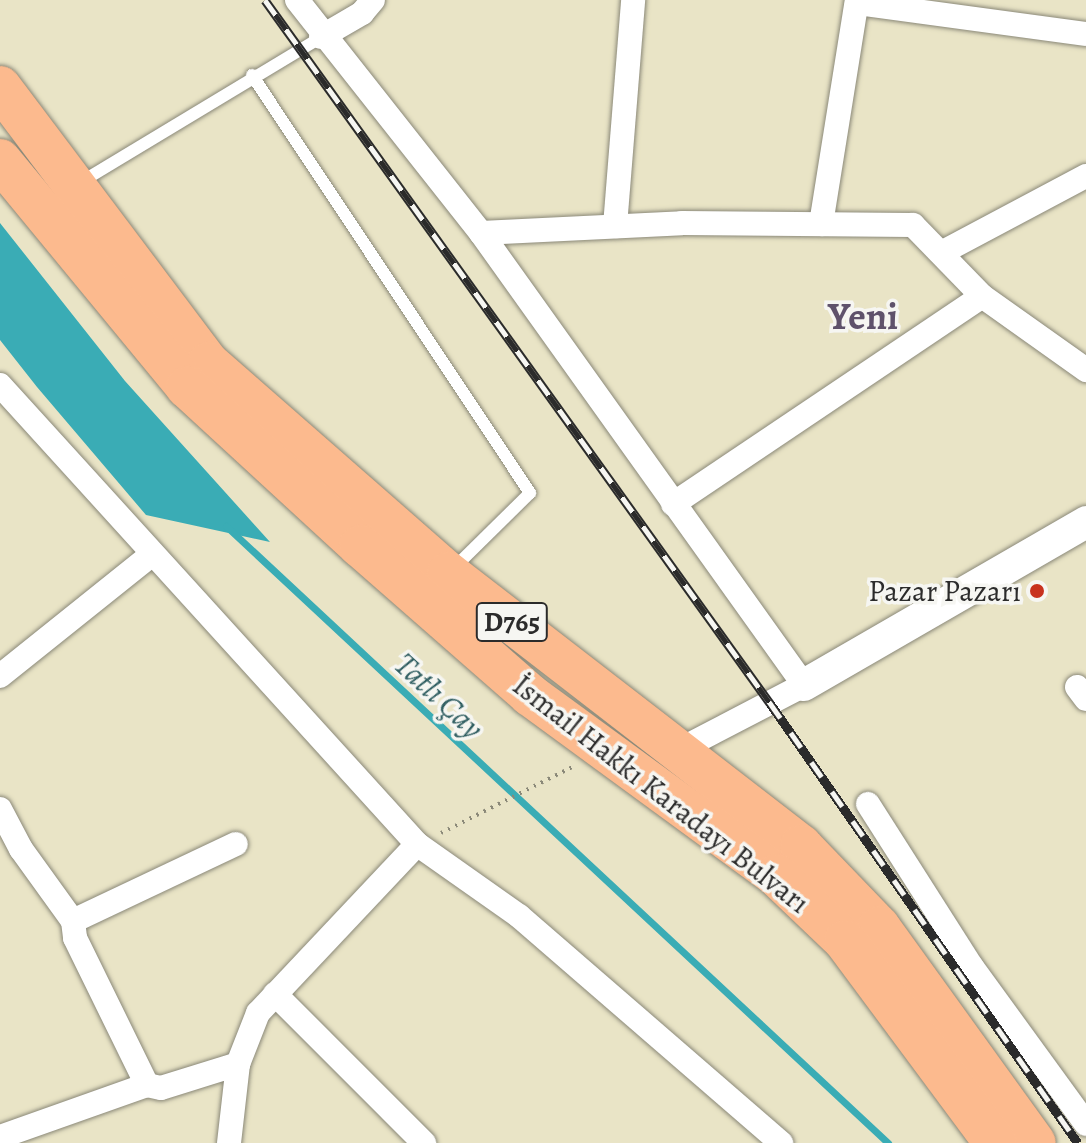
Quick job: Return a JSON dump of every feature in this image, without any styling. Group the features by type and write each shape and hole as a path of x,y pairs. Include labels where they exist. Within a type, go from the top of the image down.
{"highway":[{"name":"D765","path":"0,87 208,363 448,573 801,846 879,927 1035,1143"},
{"name":"İsmail Hakkı Karadayı Bulvarı","path":"0,160 187,387 348,536 530,695 776,875 845,941 995,1143"}],"street":[{"path":"297,0 321,37 481,233 804,685"},
{"path":"321,37 362,13 373,0"},
{"path":"615,226 633,0"},
{"path":"821,224 857,1 1086,34"},
{"path":"941,253 1086,176"},
{"path":"481,233 615,226 913,225 982,296 1086,370"},
{"path":"673,504 982,296"},
{"path":"0,385 151,555 417,844 519,916 781,1143"},
{"path":"679,750 804,685 1086,522"},
{"path":"0,676 151,555"},
{"path":"868,804 972,967 1086,1124"},
{"path":"0,809 10,852 73,921 75,938 147,1085"},
{"path":"73,921 236,844"},
{"path":"229,1143 238,1064 258,1013 417,844"},
{"path":"275,994 424,1143"},
{"path":"0,1137 147,1085 161,1088 238,1064"}],"lane":[{"path":"75,186 252,75 321,37"},
{"path":"252,75 530,493 448,573"}],"path":[{"path":"439,834 573,766"}],"water":[{"path":"0,223 125,381 270,542 146,515 37,387 0,340"}],"waterway":[{"name":"Tatlı Çay","path":"226,526 888,1143"}],"railway":[{"path":"265,0 770,703 1078,1143"}],"place":[{"name":"Pazar Pazarı","path":"1037,591"}],"district":[{"name":"Yeni","path":"863,317"}]}
